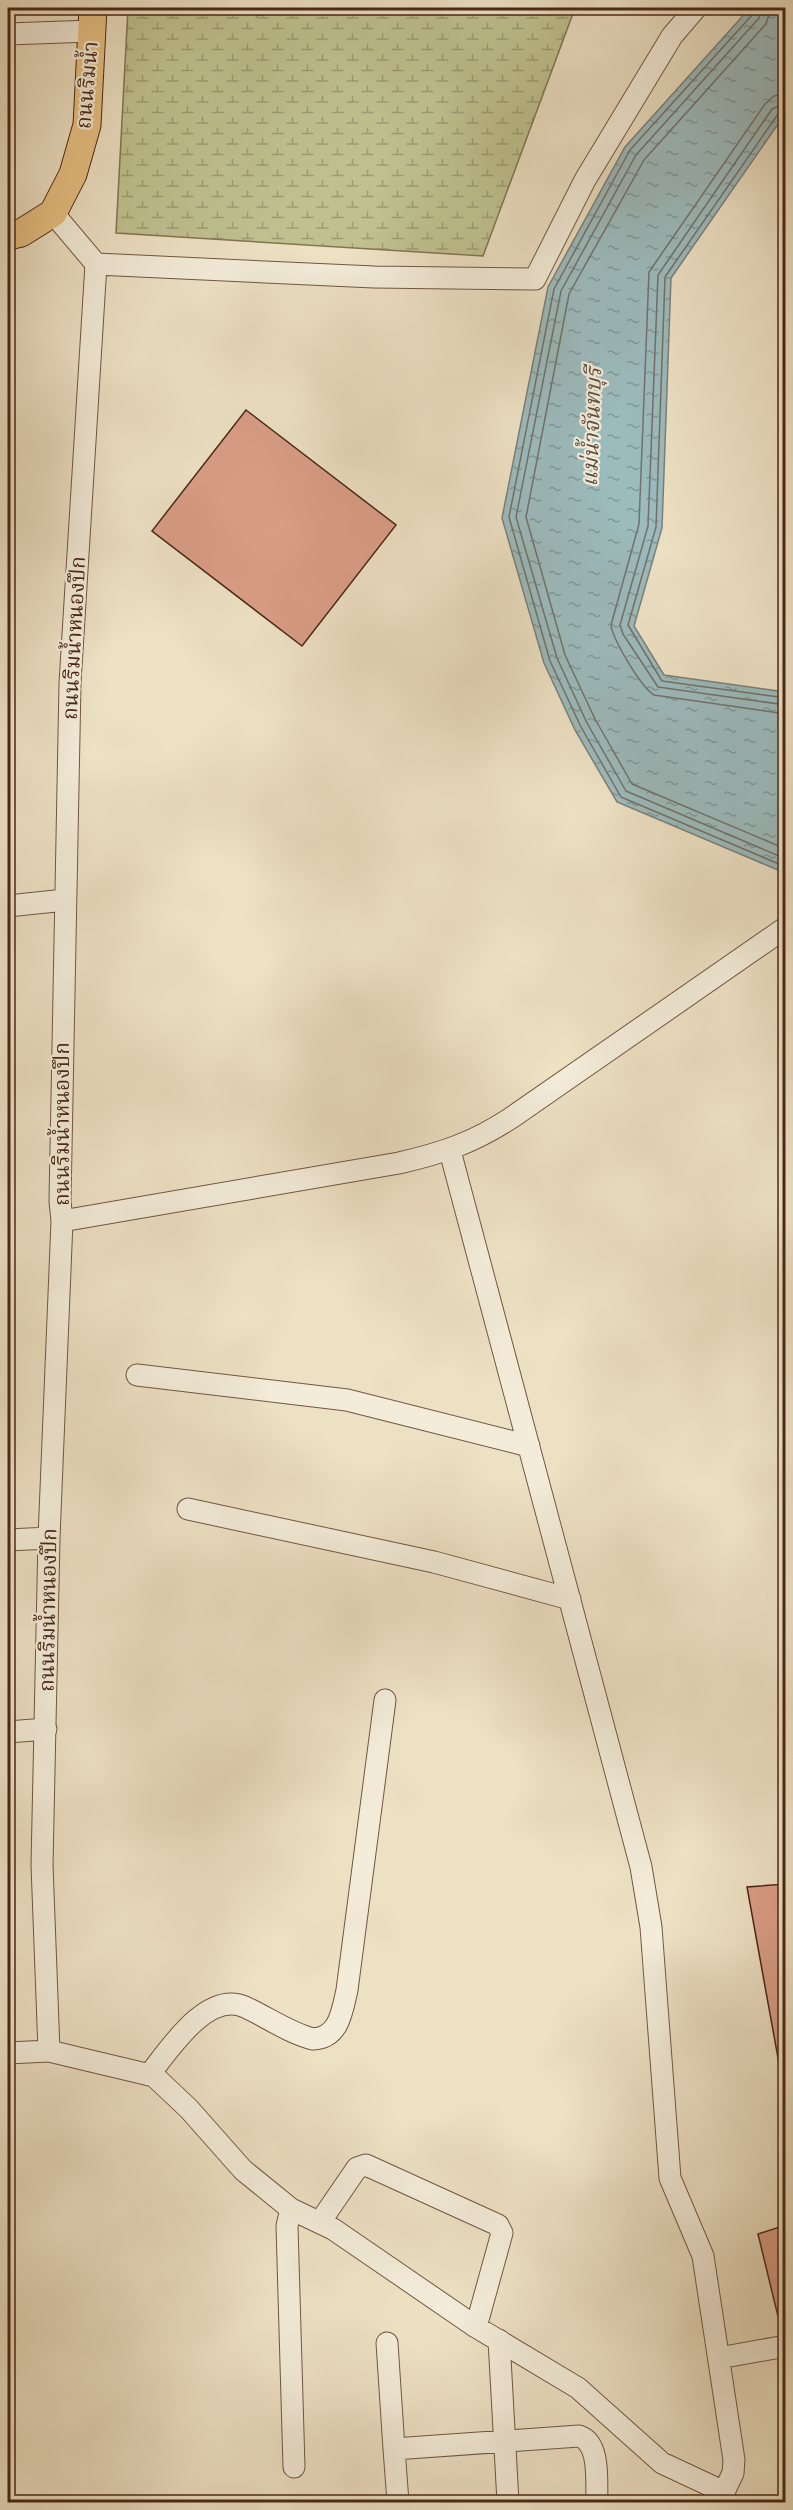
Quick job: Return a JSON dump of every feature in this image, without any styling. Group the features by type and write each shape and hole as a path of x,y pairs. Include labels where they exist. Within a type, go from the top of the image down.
{"main road":[{"name":"ถนนริมน้ำ","path":"53,213 73,174 87,125 93,19"},
{"path":"8,237 21,233 53,213"}],"street":[{"path":"53,213 96,264 374,277 536,279 585,180 672,36 696,8"},
{"path":"8,33 93,19"},
{"name":"ถนนริมน้ำหนองปึก","path":"49,2051 42,1865 49,1539 62,1221 60,1201 70,683 96,264"},
{"path":"8,906 65,900"},
{"path":"62,1221 399,1163 450,1150 489,1133 785,928"},
{"path":"8,2053 49,2051 149,2074 189,2109 243,2170 291,2209 320,2222 476,2327 578,2388 662,2463 725,2497 733,2474 734,2460 703,2256 670,2178 651,1927 641,1867 450,1150"},
{"path":"137,1375 336,1398 529,1446"},
{"path":"188,1509 434,1562 570,1599"},
{"path":"8,1540 49,1539"},
{"path":"149,2074 191,2023 216,2007 242,2006 313,2038 322,2038 337,2027 346,1990 384,1700"},
{"path":"8,1732 46,1729"},
{"path":"320,2222 357,2168 366,2165 498,2225 502,2233 476,2327"},
{"path":"291,2209 287,2226 294,2467"},
{"path":"499,2340 508,2502"},
{"path":"387,2343 398,2502"},
{"path":"719,2358 786,2346"},
{"path":"394,2449 579,2436 587,2439 593,2448 597,2502"}],"green space":[{"path":"128,8 254,8 256,16 303,8 575,8 483,256 116,233"}],"water":[{"name":"แม่น้ำจันทบุรี","path":"750,8 785,8 785,114 671,278 662,528 634,626 664,675 785,692 785,873 617,802 575,730 544,663 502,518 548,287 625,147"}],"building":[{"path":"246,410 396,525 302,646 152,531"},
{"path":"786,1884 786,2102 747,1887"},
{"path":"786,2225 786,2336 783,2337 758,2234"}]}
